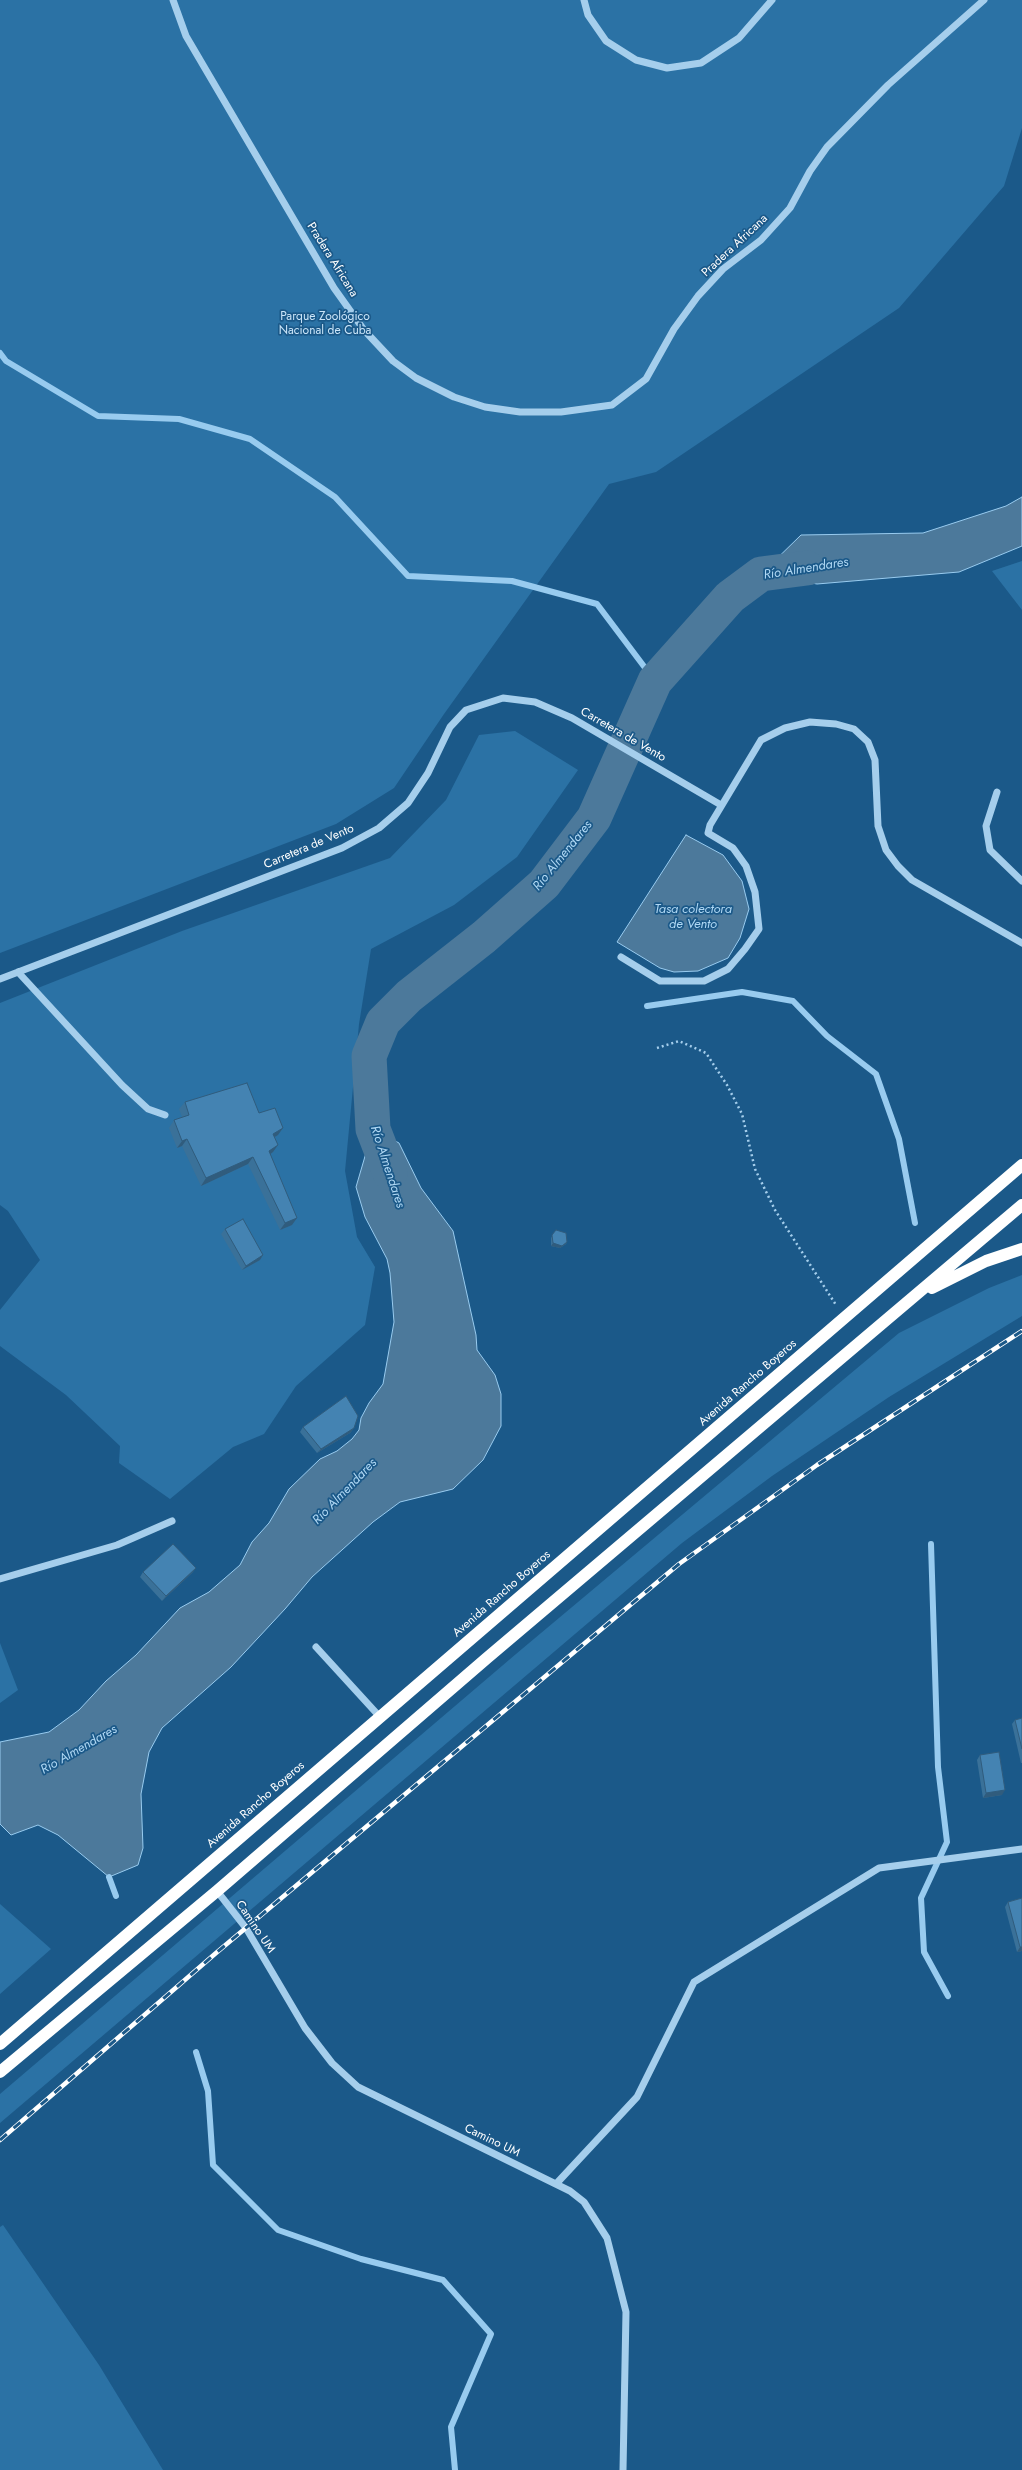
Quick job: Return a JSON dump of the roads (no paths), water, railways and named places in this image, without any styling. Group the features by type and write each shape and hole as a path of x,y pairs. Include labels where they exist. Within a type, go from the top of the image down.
{"highway":[{"name":"Avenida Rancho Boyeros","path":"0,2044 1022,1165"},
{"path":"0,2072 217,1891 487,1658 1022,1205"},
{"path":"892,1314 960,1273 1022,1249"}],"street":[{"name":"Pradera Africana","path":"173,0 186,36 334,288 364,330 393,361 416,378 454,398 485,407 520,412 561,412 612,405 646,379 674,329 698,296 723,269 761,240 790,208 810,171 827,147 888,85 984,0"},
{"path":"584,0 588,15 606,41 636,60 667,68 701,63 739,38 772,0"},
{"name":"Carretera de Vento","path":"0,979 342,848 379,828 408,802 428,773 450,727 466,710 503,698 535,702 572,718 721,805"},
{"path":"621,958 660,981 704,981 728,969 759,929 754,892 746,866 733,848 708,833 710,824 761,740 785,728 810,722 836,724 854,729 868,742 875,760 878,826 886,850 898,866 912,880 1022,943"},
{"path":"997,792 986,826 990,850 1012,874 1022,881"},
{"path":"18,972 122,1085 148,1109 165,1115"},
{"path":"0,1579 118,1545 172,1521"},
{"path":"316,1647 380,1717"},
{"path":"556,2184 637,2097 694,1982 879,1868 1022,1848"},
{"name":"Camino UM","path":"217,1891 246,1928 305,2028 332,2063 358,2087 556,2184 584,2202 607,2238 626,2312 623,2470"}],"water":[{"path":"1022,497 1022,546 959,572 817,584 761,574 801,535 923,533 1006,506"},
{"name":"Tasa colectora de Vento","path":"686,835 723,855 742,881 749,909 740,938 728,958 698,971 674,972 660,968 617,942"},
{"path":"373,1129 399,1143 421,1188 453,1231 476,1335 477,1350 495,1375 501,1394 501,1426 483,1460 453,1489 400,1502 373,1522 312,1577 285,1609 231,1667 162,1728 149,1752 141,1794 143,1848 138,1865 109,1877 58,1835 38,1825 11,1835 0,1824 0,1742 49,1732 79,1710 106,1681 136,1655 180,1608 209,1592 240,1565 252,1542 269,1523 289,1489 320,1459 337,1451 352,1439 359,1430 361,1418 369,1403 383,1384 394,1322 390,1273 387,1259 365,1217 356,1187"}],"waterway":[{"path":"0,353 6,361 98,416 179,419 250,439 335,497 408,576 512,581 597,604 655,681"},
{"name":"Río Almendares","path":"390,1173 373,1129 369,1056 383,1022 409,996 484,937 544,884 594,818 655,681 730,597 761,574 807,568"},
{"path":"647,1006 742,992 793,1001 827,1036 876,1074 899,1139 915,1223"},
{"path":"931,1544 938,1767 947,1842 921,1898 924,1952 948,1996"},
{"path":"109,1877 116,1896"},
{"path":"196,2052 208,2091 213,2165 278,2230 361,2259 443,2280 491,2334 451,2427 455,2470"}],"railway":[{"path":"0,2140 216,1953 679,1564 817,1465 1022,1331"}],"park label":[{"name":"Parque Zoológico Nacional de Cuba","path":"325,324"}]}
